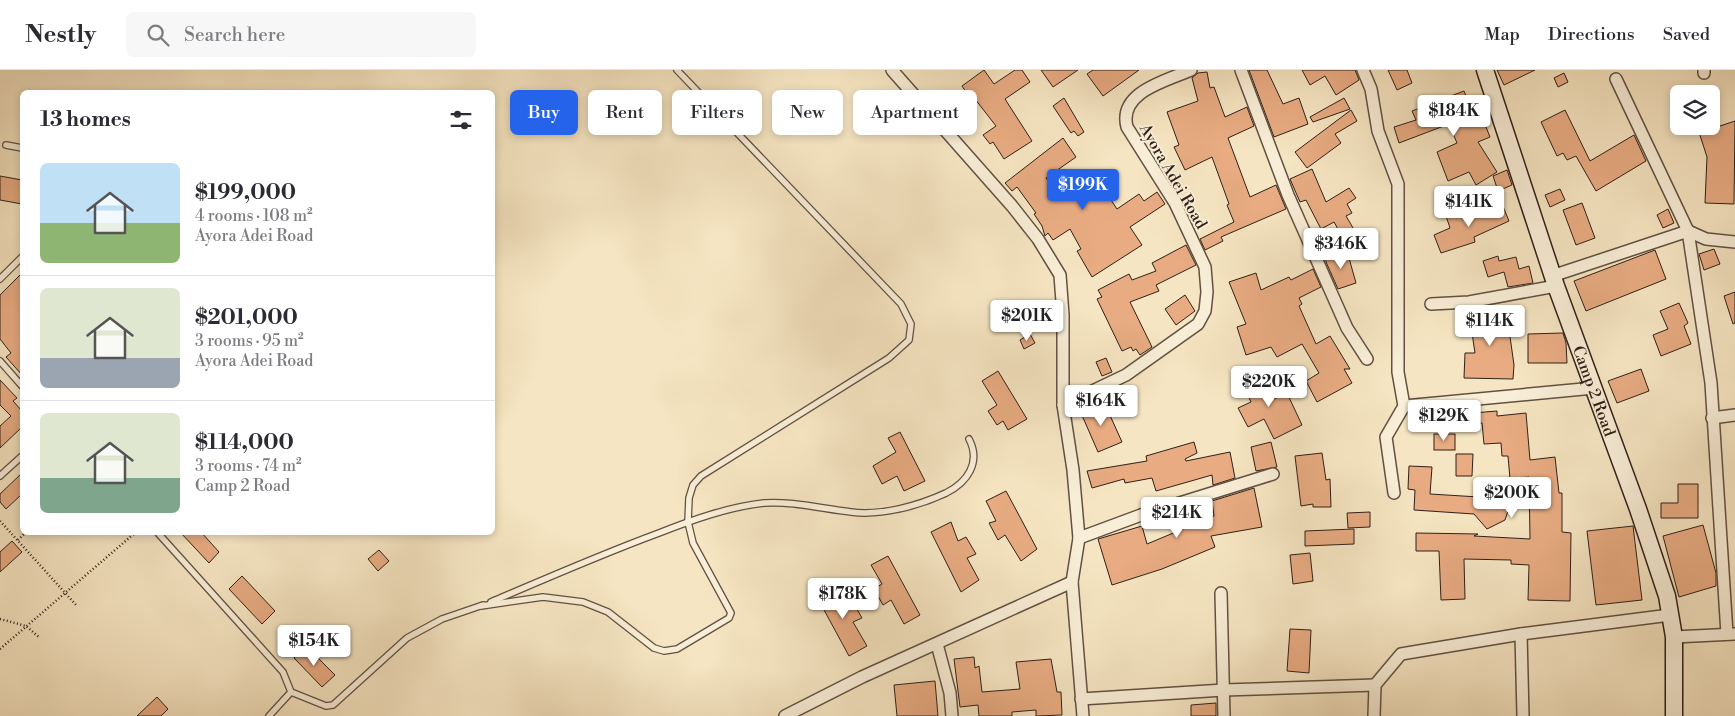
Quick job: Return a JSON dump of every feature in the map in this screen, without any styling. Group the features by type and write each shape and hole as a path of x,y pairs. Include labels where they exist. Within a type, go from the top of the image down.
{"street":[{"path":"892,70 1012,206 1038,239 1056,267 1062,287 1063,405 1073,470 1079,538 1072,582 1083,716"},
{"name":"Ayora Adei Road","path":"1063,405 1126,375 1198,324 1205,311 1207,292 1205,267 1175,203 1127,127 1124,117 1127,106 1140,92 1191,70"},
{"path":"1241,70 1292,204 1347,328 1367,359"},
{"path":"1363,70 1371,89 1378,131 1398,184 1398,372 1404,406 1386,437 1394,493"},
{"name":"Camp 2 Road","path":"1485,70 1554,281 1594,388 1667,596 1674,637 1674,716"},
{"path":"1616,79 1688,231 1708,364 1731,634 1674,637"},
{"path":"1431,304 1469,302 1554,281 1688,231 1706,238 1735,242"},
{"path":"1404,406 1594,388"},
{"path":"1712,418 1735,415"},
{"path":"1079,538 1141,515 1273,474"},
{"path":"785,716 797,713 937,644 1072,582"},
{"path":"1222,593 1224,716"},
{"path":"1374,716 1375,685 1402,654 1521,634 1670,614"},
{"path":"1521,634 1523,716"},
{"path":"937,644 948,684 952,716"},
{"path":"1081,699 1224,690 1375,685"}],"lane":[{"path":"481,606 543,597 583,602 608,612 654,648 672,651 729,618 731,613 693,543 688,522 689,498 693,485 700,476 889,358 909,340 911,324 901,304 677,70"},
{"path":"6,145 20,148"},
{"path":"0,279 20,259"},
{"path":"0,361 20,384"},
{"path":"160,535 283,672 291,692 326,706 333,705 407,638 442,620 481,606 636,541 688,522 765,503 852,513 901,509 946,493 966,480 971,472 975,457 974,448 969,439"},
{"path":"0,476 20,458"},
{"path":"269,716 291,692"}],"path":[{"path":"0,521 77,606"},
{"path":"18,540 23,535"},
{"path":"0,649 132,535"},
{"path":"0,619 26,626 40,638"}],"building":[{"path":"984,70 994,84 1015,70 1022,70 1030,82 1005,99 1032,141 1004,159 993,142 990,144 983,135 996,126 977,102 977,90 965,90 962,86"},
{"path":"1041,70 1078,70 1053,87"},
{"path":"1093,70 1139,70 1103,96 1087,74"},
{"path":"1249,70 1267,70 1283,104 1299,98 1308,124 1274,137"},
{"path":"1302,70 1355,70 1359,80 1336,95 1325,76 1310,85"},
{"path":"1388,70 1407,70 1412,83 1397,90"},
{"path":"1497,70 1535,70 1504,85"},
{"path":"1207,72 1210,88 1214,87 1225,117 1247,107 1254,126 1228,138 1250,197 1276,185 1286,209 1221,237 1223,241 1205,250 1200,239 1234,222 1212,157 1185,170 1174,147 1179,145 1167,112 1198,101 1192,78 1198,73"},
{"path":"1564,73 1568,82 1558,87 1554,78"},
{"path":"1464,91 1475,120 1482,117 1490,137 1478,142 1497,172 1476,185 1469,172 1448,181 1437,152 1457,143 1449,124 1399,143 1394,127 1416,120 1412,111"},
{"path":"1064,98 1084,132 1078,136 1074,131 1071,133 1053,106"},
{"path":"1344,98 1350,109 1313,122 1310,117"},
{"path":"1351,110 1357,121 1335,134 1341,143 1307,168 1295,152"},
{"path":"1565,110 1590,161 1634,135 1646,161 1596,191 1576,156 1567,160 1563,153 1557,156 1541,122"},
{"path":"1735,121 1734,204 1705,203 1707,157 1700,135 1720,135 1720,126"},
{"path":"1063,138 1076,157 1046,178 1059,196 1061,195 1064,199 1097,179 1117,209 1139,194 1144,201 1157,192 1165,204 1130,227 1142,245 1092,277 1077,251 1081,249 1070,229 1053,240 1048,233 1045,236 1042,226 1034,214 1036,213 1017,187 1012,191 1005,183"},
{"path":"1312,169 1326,202 1349,188 1356,198 1347,204 1352,213 1346,216 1359,238 1347,245 1334,222 1321,229 1306,200 1300,202 1290,179"},
{"path":"1507,170 1512,185 1498,191 1493,176"},
{"path":"0,176 20,180 20,204 0,200"},
{"path":"1560,189 1565,200 1550,207 1545,195"},
{"path":"1582,203 1595,238 1576,245 1563,210"},
{"path":"1502,204 1509,221 1474,237 1475,242 1441,253 1434,235 1450,228 1446,216 1465,210 1468,220"},
{"path":"1668,209 1674,223 1663,228 1657,215"},
{"path":"1186,245 1196,265 1156,285 1159,291 1130,302 1152,347 1140,355 1136,349 1133,351 1131,347 1122,351 1097,299 1102,297 1098,290 1129,274 1132,280 1156,271 1152,263"},
{"path":"1714,249 1720,264 1704,270 1699,254"},
{"path":"1655,250 1666,279 1586,311 1574,281"},
{"path":"1347,251 1356,283 1338,289 1326,258"},
{"path":"1498,256 1499,261 1516,257 1519,269 1529,266 1533,283 1508,287 1504,272 1488,277 1483,261"},
{"path":"1313,269 1321,287 1299,298 1302,304 1299,306 1316,344 1330,336 1350,369 1344,369 1352,383 1317,402 1306,381 1319,373 1302,344 1277,357 1271,347 1246,355 1237,327 1246,324 1229,282 1256,273 1261,290 1289,277 1291,280"},
{"path":"20,275 20,373 6,357 11,353 0,339 0,295"},
{"path":"1735,292 1735,323 1733,324 1724,296"},
{"path":"1185,295 1195,311 1176,325 1165,309"},
{"path":"1679,303 1688,323 1684,326 1691,344 1661,356 1653,335 1668,329 1660,311"},
{"path":"1506,308 1514,365 1513,379 1464,378 1465,353 1475,353 1469,313"},
{"path":"1563,333 1566,343 1567,363 1528,363 1528,334"},
{"path":"1030,334 1035,343 1024,349 1020,340"},
{"path":"1106,358 1112,372 1102,376 1096,362"},
{"path":"1641,369 1649,391 1617,403 1608,381"},
{"path":"998,371 1027,419 1008,430 1003,421 997,425 988,411 997,405 982,381"},
{"path":"1261,374 1274,399 1287,393 1302,425 1274,439 1264,419 1248,427 1238,408 1251,402 1242,383"},
{"path":"0,380 17,398 13,401 20,409 20,429 0,448 0,426 11,416 0,405"},
{"path":"1104,402 1122,442 1098,452 1081,413"},
{"path":"1472,407 1473,413 1497,411 1497,416 1526,413 1530,460 1555,457 1559,493 1562,493 1562,532 1571,533 1570,601 1528,600 1529,565 1511,564 1511,560 1464,559 1465,599 1441,600 1439,551 1416,551 1416,533 1478,534 1474,536 1530,539 1529,477 1510,479 1508,456 1502,456 1501,443 1484,444 1482,423 1454,427 1452,409"},
{"path":"900,432 925,481 904,491 897,476 882,484 873,466 896,452 888,438"},
{"path":"1434,434 1455,434 1455,450 1434,450"},
{"path":"1194,442 1197,453 1185,459 1186,461 1230,452 1235,478 1213,485 1212,475 1156,491 1152,478 1125,483 1124,479 1092,488 1087,471 1147,461 1146,456"},
{"path":"1271,442 1277,467 1256,471 1251,447"},
{"path":"1322,453 1326,480 1330,479 1331,507 1313,507 1313,504 1301,506 1295,456"},
{"path":"1456,454 1473,454 1472,476 1456,476"},
{"path":"1409,466 1432,467 1430,494 1479,497 1483,492 1495,491 1505,497 1509,508 1505,520 1487,529 1474,514 1414,510 1415,490 1408,489"},
{"path":"20,475 20,496 6,509 0,502 0,494"},
{"path":"1678,484 1698,484 1698,518 1661,518 1661,503 1678,503"},
{"path":"1254,488 1262,527 1211,536 1215,547 1162,569 1112,585 1098,539 1142,526 1147,544 1214,516 1212,501"},
{"path":"1006,491 1037,549 1021,561 1005,535 998,540 989,523 996,521 986,501"},
{"path":"1370,512 1370,527 1348,528 1347,513"},
{"path":"951,522 958,541 966,537 976,554 967,558 979,580 961,592 931,532"},
{"path":"1703,525 1716,573 1716,586 1679,597 1663,536"},
{"path":"1633,526 1642,600 1596,605 1587,531"},
{"path":"1354,529 1354,544 1305,546 1305,531"},
{"path":"183,535 204,535 219,552 209,563"},
{"path":"12,541 22,552 0,572 0,552"},
{"path":"379,550 389,561 378,571 368,559"},
{"path":"1310,553 1313,581 1293,584 1290,555"},
{"path":"888,556 920,615 904,624 891,600 883,605 874,589 882,584 871,565"},
{"path":"242,576 275,611 262,624 229,589"},
{"path":"836,586 848,607 854,604 862,618 853,622 867,646 849,656 817,597"},
{"path":"1290,629 1311,630 1309,673 1287,671"},
{"path":"306,646 335,675 322,687 294,658"},
{"path":"974,657 975,668 979,666 982,692 1020,689 1016,662 1051,659 1057,692 1061,692 1062,715 1036,716 1036,710 1012,712 1012,716 979,716 978,705 960,707 954,659"},
{"path":"935,681 938,716 897,716 894,685"},
{"path":"157,697 168,709 161,716 137,716"},
{"path":"1216,703 1216,716 1191,716 1191,705"}]}
